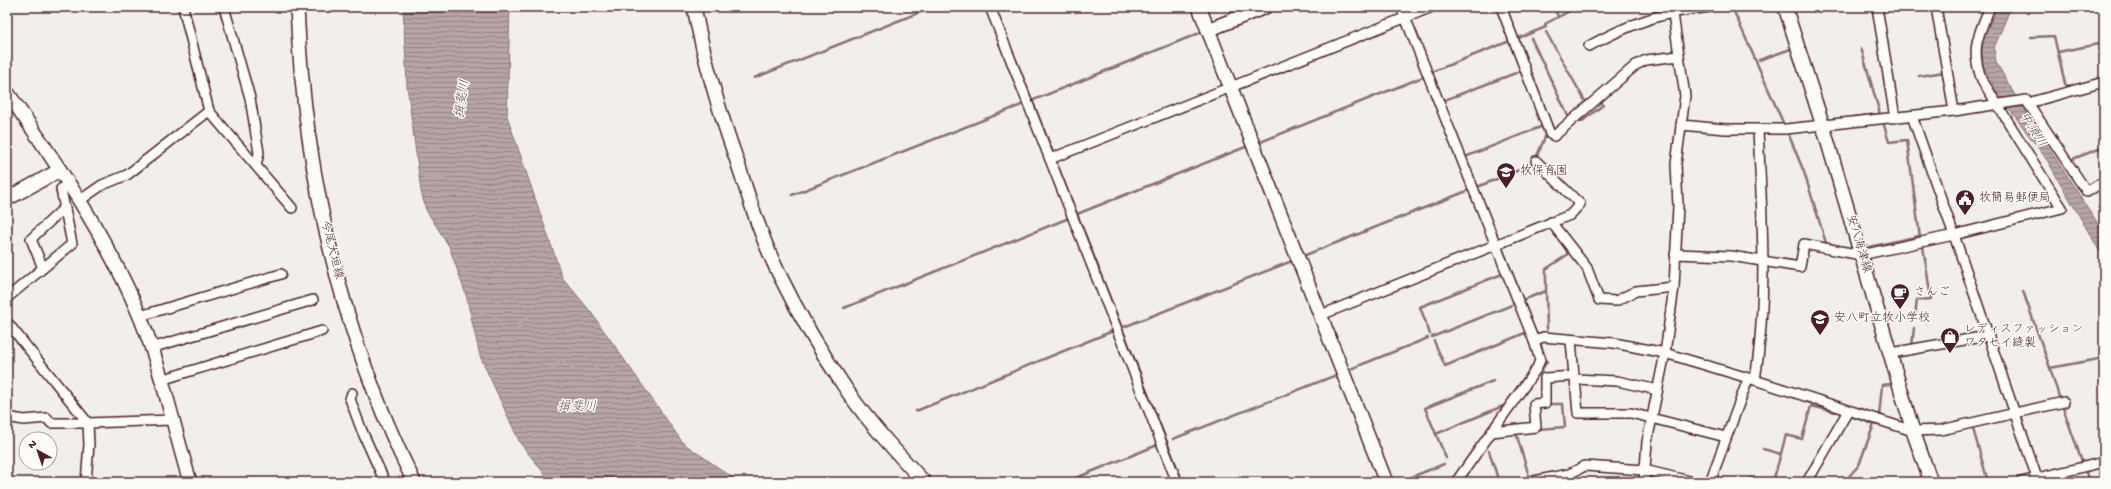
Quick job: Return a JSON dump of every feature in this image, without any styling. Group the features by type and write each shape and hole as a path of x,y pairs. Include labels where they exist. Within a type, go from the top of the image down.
{"street":[{"path":"183,7 209,111 292,208"},
{"path":"224,7 250,98 259,153 256,166"},
{"name":"今尾大垣線","path":"296,7 302,88 309,144 331,252 360,355 390,430 414,482"},
{"path":"694,7 699,35 724,124 750,200 777,271 799,313 848,393 875,427 924,482"},
{"path":"990,7 1177,482"},
{"path":"1199,7 1386,482"},
{"path":"1208,30 1265,7"},
{"path":"1401,7 1494,245 1534,341 1540,360 1537,368 1456,482"},
{"path":"1050,159 1432,7"},
{"path":"1501,7 1550,134 1554,136 1636,65 1646,60 1679,56"},
{"path":"1589,46 1605,37 1672,10 1710,7"},
{"name":"安八海津線","path":"1785,7 1823,126 1913,431 1931,482"},
{"path":"1877,7 1895,118"},
{"path":"1936,7 1954,111"},
{"path":"1675,254 1731,256 1800,267 1804,244 1861,255 1954,235 2062,208 2001,105 1982,80 1975,59 1976,41 1990,7"},
{"path":"1644,482 1644,470 1652,417 1665,354 1674,287 1678,206 1676,164 1685,96 1672,10"},
{"path":"1681,125 1758,130 1823,126 2025,102 2104,82"},
{"path":"7,92 80,201 129,290 151,348 190,482"},
{"path":"2025,102 2087,192 2104,181"},
{"path":"80,201 102,185 127,175 209,111"},
{"path":"1912,116 2037,478"},
{"path":"1710,482 1726,438 1751,379 1760,349 1762,260 1758,130"},
{"path":"1321,315 1570,215 1580,204 1536,161"},
{"path":"7,199 60,170"},
{"path":"7,298 72,244 61,190 68,183"},
{"path":"43,268 30,239 65,207"},
{"path":"1551,222 1587,268 1599,300 1616,301 1636,291 1674,287"},
{"path":"140,316 281,274"},
{"path":"151,348 313,300"},
{"path":"7,322 88,423 89,444 86,482"},
{"path":"161,380 322,331"},
{"path":"1890,353 1987,336"},
{"path":"1534,341 1543,337 1614,343 1665,354 1751,379 1913,431 1941,430 2064,402"},
{"path":"1571,340 1578,413 1631,413 1652,417 1726,438"},
{"path":"1492,432 1536,427 1534,404 1545,403 1545,378 1574,378 1616,381 1658,390"},
{"path":"352,394 350,399 362,431 385,482"},
{"path":"1807,482 1848,411"},
{"path":"7,417 24,420 47,418 51,423 172,420"},
{"path":"2021,482 2104,462"},
{"path":"1529,482 1569,474 1584,466 1644,470 1694,482"}],"water":[{"name":"揖斐川","path":"403,7 510,7 507,116 562,277 590,311 683,443 739,482 551,482 520,443 480,356 466,295 449,246 426,210 421,191 407,85"},
{"name":"中須川","path":"1997,7 2011,7 1994,48 1996,62 2016,97 2104,233 2104,259 2047,160 1997,92 1983,66 1982,49 1985,37"}],"waterway":[{"path":"754,78 933,7"},
{"path":"1553,7 1558,16"},
{"path":"1516,39 1546,27 1545,24 1577,7"},
{"path":"1732,7 1785,127"},
{"path":"1031,101 1202,32"},
{"path":"1546,32 1585,101 1585,105"},
{"path":"1005,33 1008,41"},
{"path":"2031,37 2054,36 2066,88 2068,88"},
{"path":"1531,38 1569,118"},
{"path":"1431,72 1510,41"},
{"path":"2058,52 2104,43"},
{"path":"1010,45 1054,155"},
{"path":"1852,117 1880,114 1861,48"},
{"path":"1759,60 1791,49"},
{"path":"1442,101 1521,71 1522,73"},
{"path":"1919,76 1944,72"},
{"path":"1258,143 1423,77"},
{"path":"1578,119 1581,122 1603,105 1600,100"},
{"path":"792,195 1024,104"},
{"path":"1883,122 1889,142 1907,140 1920,238"},
{"path":"1465,157 1543,126"},
{"path":"1788,133 1804,172 1826,243"},
{"path":"1536,158 1546,135"},
{"path":"1077,214 1248,146"},
{"path":"2070,160 2104,147"},
{"path":"1055,159 1099,269"},
{"path":"1477,187 1534,164"},
{"path":"1303,256 1467,191"},
{"path":"1489,216 1499,241"},
{"path":"844,308 1069,218"},
{"path":"1869,247 1919,236"},
{"path":"1523,300 1546,291 1546,269 1567,255 1567,251 1562,243"},
{"path":"1501,245 1536,334"},
{"path":"1915,316 1917,300 1931,299 1923,246"},
{"path":"1121,328 1292,261"},
{"path":"1100,273 1144,383"},
{"path":"1430,334 1420,307 1502,274"},
{"path":"1546,291 1547,329"},
{"path":"2023,291 2050,368"},
{"path":"1432,337 1512,305"},
{"path":"1912,346 1914,328"},
{"path":"916,411 1113,331"},
{"path":"1434,341 1445,366 1525,333"},
{"path":"1348,370 1428,338"},
{"path":"1540,343 1547,362 1540,371"},
{"path":"2060,400 2050,368 2104,358"},
{"path":"1173,439 1339,374"},
{"path":"1446,458 1425,408 1493,381"},
{"path":"1879,416 1882,385 1890,384"},
{"path":"1145,387 1183,482"},
{"path":"1539,429 1565,427 1563,404 1548,404"},
{"path":"2062,405 2083,464"},
{"path":"1436,434 1503,406"},
{"path":"1773,482 1786,435 1802,439 1811,406 1836,412"},
{"path":"1850,416 1877,425"},
{"path":"1844,482 1859,465 1874,424"},
{"path":"1972,425 1988,482"},
{"path":"1516,433 1529,476"},
{"path":"1066,482 1160,444"},
{"path":"1763,449 1781,454"},
{"path":"1489,451 1499,482"},
{"path":"1802,482 1816,457"},
{"path":"1399,482 1444,464"},
{"path":"2085,469 2089,482"},
{"path":"1748,482 1750,478 1767,482"}],"place":[{"name":"牧保育園","path":"1506,189"},
{"name":"牧簡易郵便局","path":"1965,216"},
{"name":"さんご","path":"1900,310"},
{"name":"安八町立牧小学校","path":"1820,336"},
{"name":"レディスファッション ワタセイ縫製","path":"1950,354"}]}
